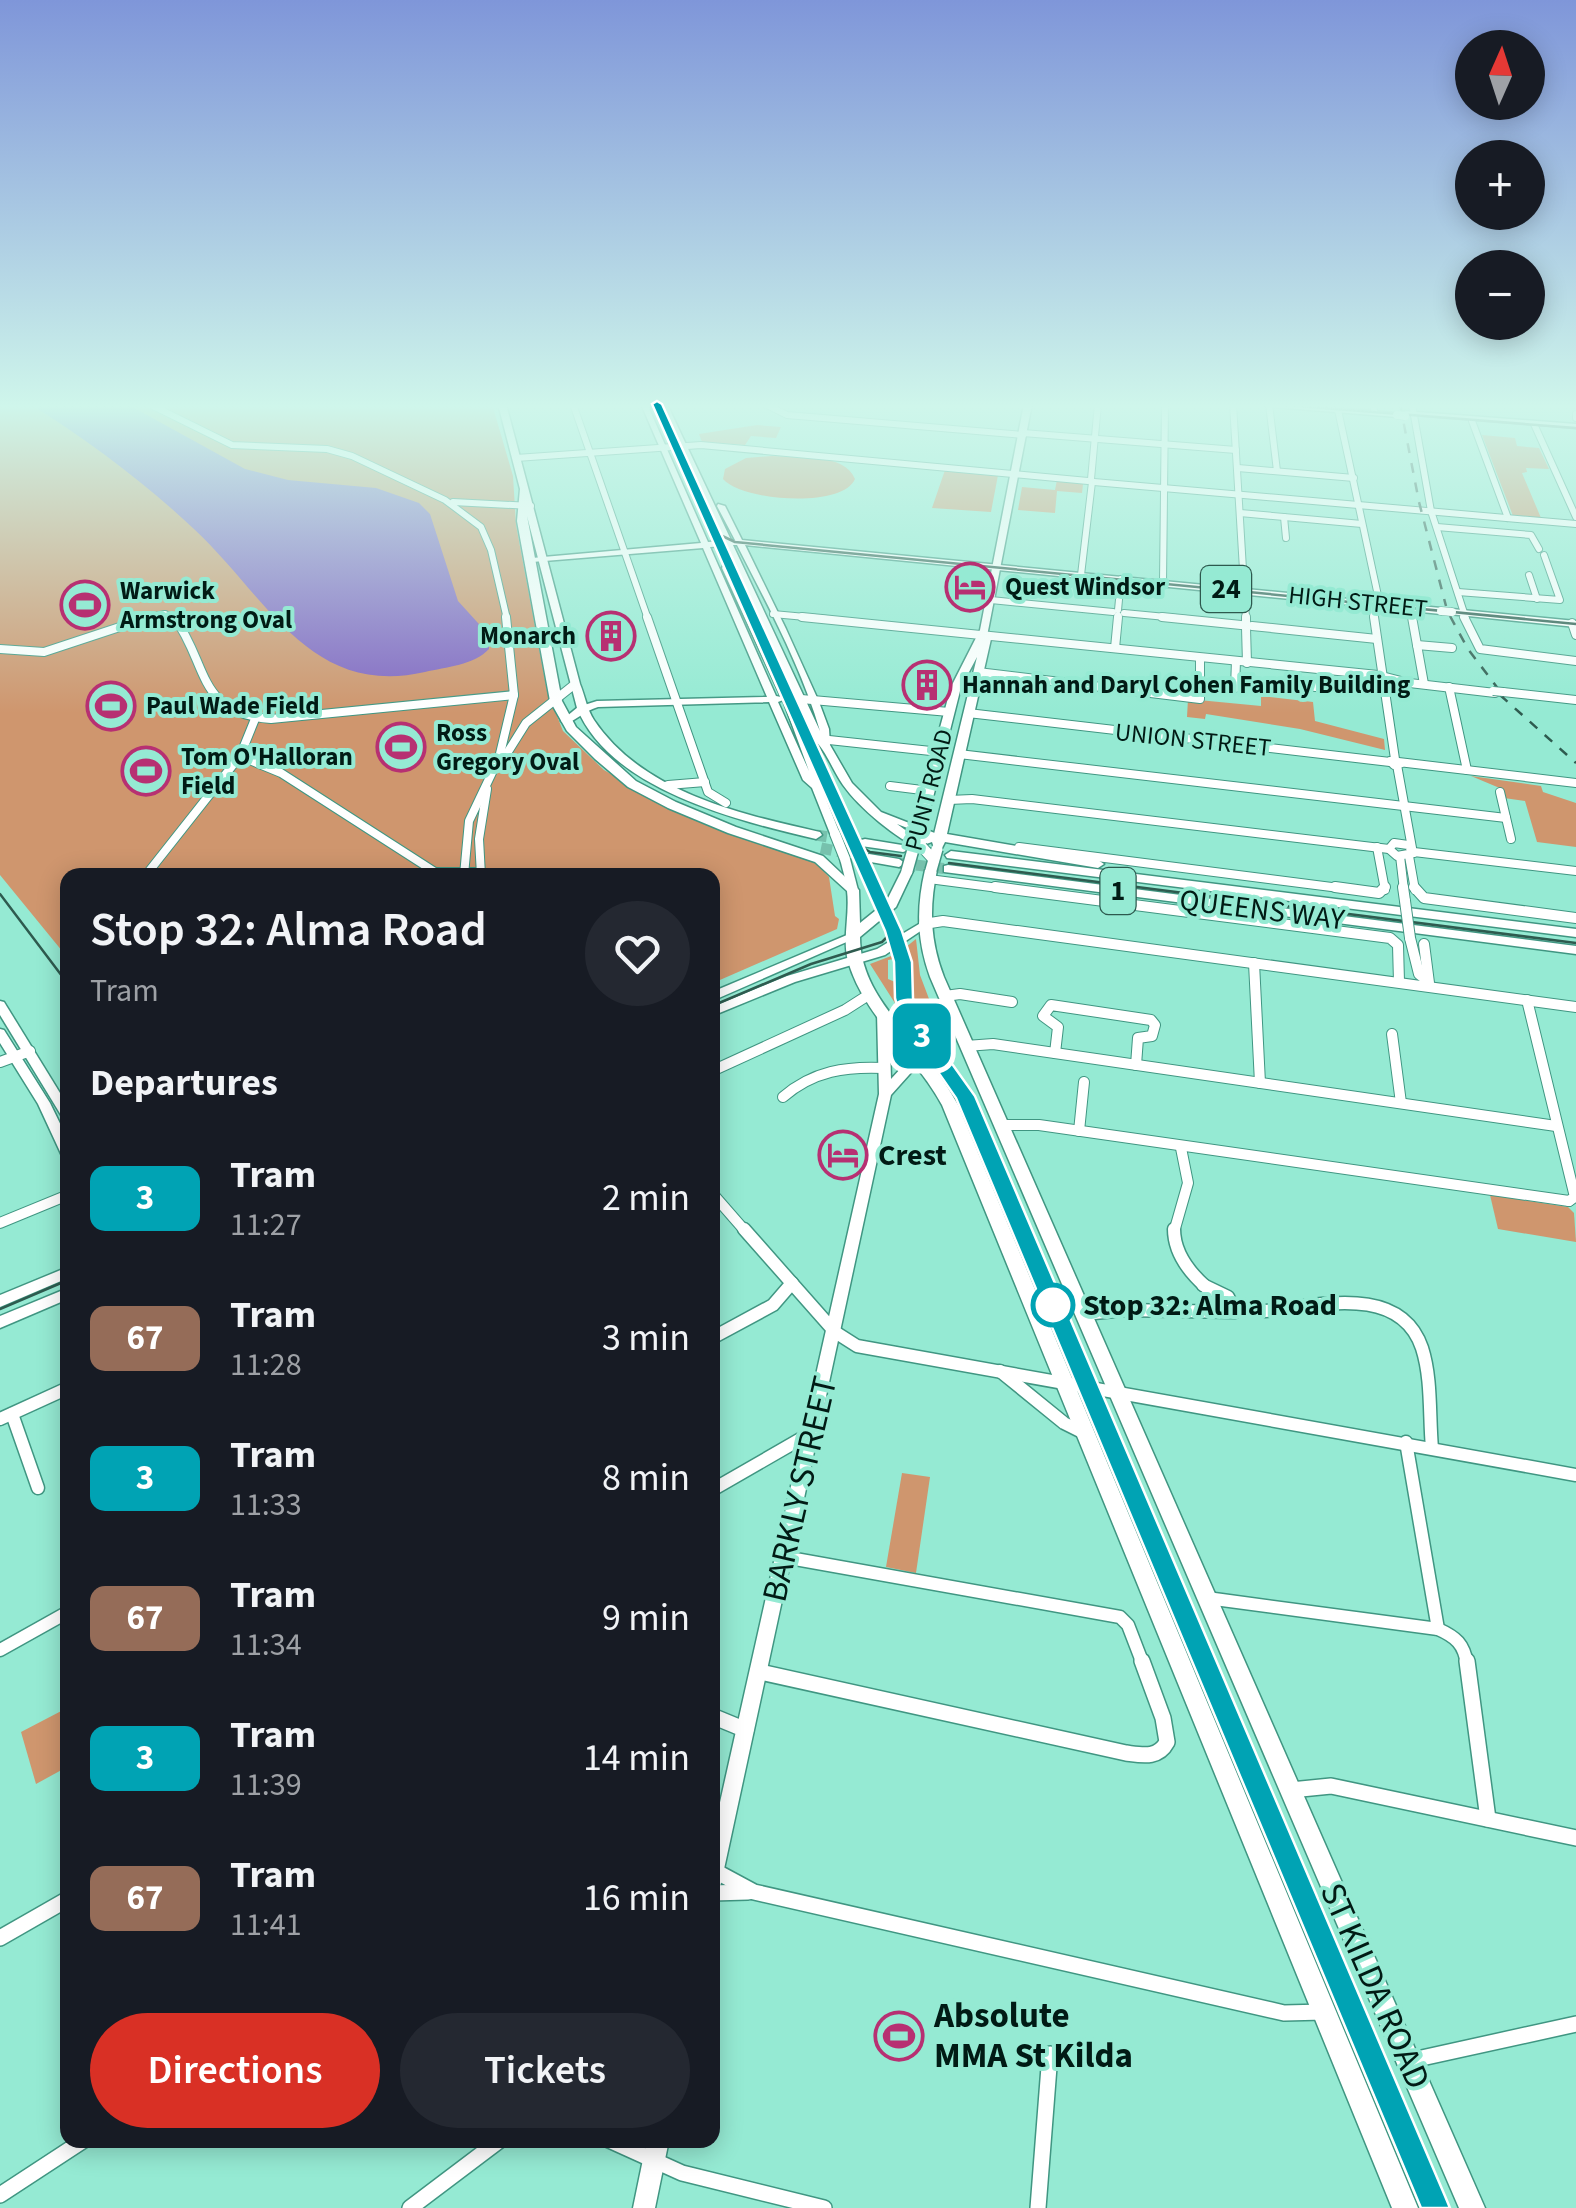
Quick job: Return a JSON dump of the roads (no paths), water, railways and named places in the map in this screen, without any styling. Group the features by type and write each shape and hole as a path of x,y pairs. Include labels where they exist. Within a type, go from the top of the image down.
{"highway":[{"name":"PUNT ROAD","path":"934,860 978,672 1009,507"},
{"path":"525,508 543,558 584,710 611,747 668,784 818,842 748,828 700,810 599,757"},
{"path":"525,508 529,560 556,701 566,721 599,757 632,784 732,830 819,858 854,890"},
{"path":"532,574 546,572"},
{"name":"PUNT ROAD","path":"854,935 892,904 930,791 956,687 984,633"},
{"name":"UNION STREET","path":"950,712 967,715"},
{"path":"867,851 911,849 934,860 957,841 1265,894"},
{"name":"ST KILDA ROAD","path":"934,860 924,924 926,947 945,996 1472,2208"},
{"name":"QUEENS WAY","path":"1576,933 1265,894 950,862 1576,950"},
{"name":"ST KILDA ROAD","path":"854,890 855,960 870,994 918,1054 950,1105 1405,2208"}],"main road":[{"name":"ST KILDA ROAD","path":"702,507 807,698"},
{"name":"ST KILDA ROAD","path":"709,507 780,699 817,778 816,787 854,890"},
{"name":"ST KILDA ROAD","path":"722,542 773,614 807,698 818,738 828,742 849,786 911,849 934,860"},
{"name":"24","path":"529,560 722,542"},
{"name":"HIGH STREET","path":"722,542 1574,624"},
{"path":"767,624 779,627"},
{"name":"UNION STREET","path":"584,710 807,698"},
{"path":"566,721 584,710"},
{"path":"720,1009 790,978 885,950 924,924"},
{"path":"720,994 854,935"},
{"path":"0,1005 60,1102"},
{"name":"BARKLY STREET","path":"885,1094 918,1054 939,1036 952,1012"},
{"name":"BARKLY STREET","path":"720,1849 885,1094 880,1026 883,1013"},
{"path":"0,1033 60,1137"},
{"path":"0,1301 60,1275"},
{"path":"0,1322 60,1296"},
{"path":"644,2208 657,2148"}],"street":[{"path":"457,507 470,516 487,538 493,557 513,652 514,694 509,728 494,771 469,821 465,868"},
{"path":"470,516 485,507"},
{"path":"487,507 525,508"},
{"path":"507,507 525,508"},
{"path":"610,507 710,796 726,803"},
{"path":"1081,575 1088,507"},
{"path":"1163,583 1164,507"},
{"path":"1239,507 1247,663"},
{"path":"1359,507 1414,890 1424,898 1576,918"},
{"path":"1383,507 1576,520"},
{"path":"1430,507 1458,592 1457,612 1483,651 1576,661"},
{"path":"1504,507 1508,518"},
{"path":"1240,513 1362,524"},
{"path":"1284,517 1286,538"},
{"path":"1437,527 1532,535 1560,600 1458,592"},
{"path":"1529,575 1538,599"},
{"path":"1115,648 1121,579"},
{"path":"992,600 1377,639"},
{"path":"1410,608 1424,684"},
{"path":"0,649 22,654 56,651 170,614 191,645 216,704 231,714 256,719 514,694"},
{"path":"773,614 984,633 1576,700"},
{"path":"1574,624 1576,635"},
{"path":"1417,644 1452,648"},
{"path":"978,672 1200,699 1200,658"},
{"path":"1236,662 1236,688"},
{"path":"1298,668 1300,685"},
{"path":"1268,682 1335,689"},
{"path":"494,771 508,758 526,723 575,684"},
{"path":"1450,687 1467,770"},
{"name":"UNION STREET","path":"807,698 950,712"},
{"name":"UNION STREET","path":"967,715 1576,783"},
{"path":"152,868 240,756 256,719"},
{"path":"828,742 940,752"},
{"path":"959,754 1506,818"},
{"path":"240,756 281,772 428,868"},
{"path":"668,784 705,782"},
{"path":"890,786 930,791"},
{"path":"480,868 478,840 487,788"},
{"path":"1500,792 1511,839"},
{"path":"950,796 1576,871"},
{"path":"1390,846 1406,827"},
{"path":"957,841 1380,893 1385,890 1377,848"},
{"path":"1390,846 1409,853"},
{"path":"1409,853 1405,901 1410,938 1420,975 1429,983"},
{"path":"934,860 1390,938 1398,945 1402,982"},
{"path":"924,924 943,921 1576,1007"},
{"path":"1424,944 1429,983"},
{"path":"1402,982 1414,960"},
{"path":"1254,963 1260,1083"},
{"path":"1402,982 1429,983 1467,992"},
{"path":"720,1067 845,1010 870,994"},
{"path":"945,996 960,994 1012,1002"},
{"path":"1001,1125 1020,1123 1079,1131 1571,1203 1576,1195 1565,1166 1527,1000"},
{"path":"1058,1027 1045,1021 1043,1013 1048,1005 1140,1018 1136,1065"},
{"path":"1055,1054 1060,1006"},
{"path":"1392,1034 1401,1103"},
{"path":"966,1046 993,1044 1556,1126"},
{"path":"0,1062 30,1051"},
{"path":"783,1097 795,1086 824,1072 885,1068"},
{"path":"1079,1131 1084,1082"},
{"path":"1084,1314 1126,1310 1230,1312 1182,1261 1174,1239 1174,1222 1188,1183 1181,1148"},
{"path":"0,1223 60,1198"},
{"path":"720,1202 834,1332 856,1346 1576,1475"},
{"path":"720,1334 779,1301 792,1283"},
{"path":"1265,1311 1368,1304 1404,1319 1423,1350 1432,1448"},
{"path":"999,1371 1064,1422 1088,1435"},
{"path":"38,1488 6,1417 60,1392"},
{"path":"720,1485 812,1432"},
{"path":"1406,1442 1438,1629"},
{"path":"760,1672 1126,1753 1152,1755 1164,1748 1166,1742 1163,1718 1128,1626 1120,1618 784,1557"},
{"path":"1206,1598 1438,1629 1454,1636 1465,1649 1488,1819"},
{"path":"0,1650 60,1616"},
{"path":"720,1719 746,1730"},
{"path":"1290,1790 1331,1786 1576,1838"},
{"path":"720,1879 754,1892 1243,2004 1296,2015 1325,2012"},
{"path":"720,1894 754,1892"},
{"path":"0,1938 60,1904"},
{"path":"1408,2061 1576,2024"},
{"path":"1038,2208 1050,2054"},
{"path":"0,2195 72,2148"},
{"path":"410,2208 489,2148"},
{"path":"620,2148 654,2163 824,2208"}],"tunnel":[{"path":"816,835 865,843"},
{"path":"821,848 869,858"},
{"path":"899,863 948,869"}],"tram line":[{"name":"3","path":"703,507 893,931 901,951 904,998 910,1017 965,1096 1433,2208"},
{"path":"706,507 719,534"},
{"path":"719,534 735,542 1576,624"},
{"path":"719,534 859,845"},
{"path":"855,843 859,845"},
{"path":"859,845 870,852 901,856"},
{"path":"859,845 907,957 914,1017 971,1099 1210,1664"},
{"path":"949,863 1576,943"},
{"path":"0,894 60,973"},
{"path":"720,1003 811,964 882,942 893,931 890,917"},
{"path":"0,1309 60,1283"},
{"path":"1209,1661 1441,2208"}],"railway":[{"path":"1420,507 1446,606"},
{"path":"1450,616 1468,649 1499,690"},
{"path":"1500,695 1576,763"}],"place":[{"name":"Quest Windsor","path":"970,587"},
{"name":"Warwick Armstrong Oval","path":"85,605"},
{"name":"Monarch","path":"611,636"},
{"name":"Hannah and Daryl Cohen Family Building","path":"927,685"},
{"name":"Paul Wade Field","path":"111,706"},
{"name":"Ross Gregory Oval","path":"401,747"},
{"name":"Tom O'Halloran Field","path":"146,771"},
{"name":"Crest","path":"843,1155"},
{"name":"Stop 32: Alma Road","path":"1053,1305"},
{"name":"Absolute MMA St Kilda","path":"899,2036"}]}
